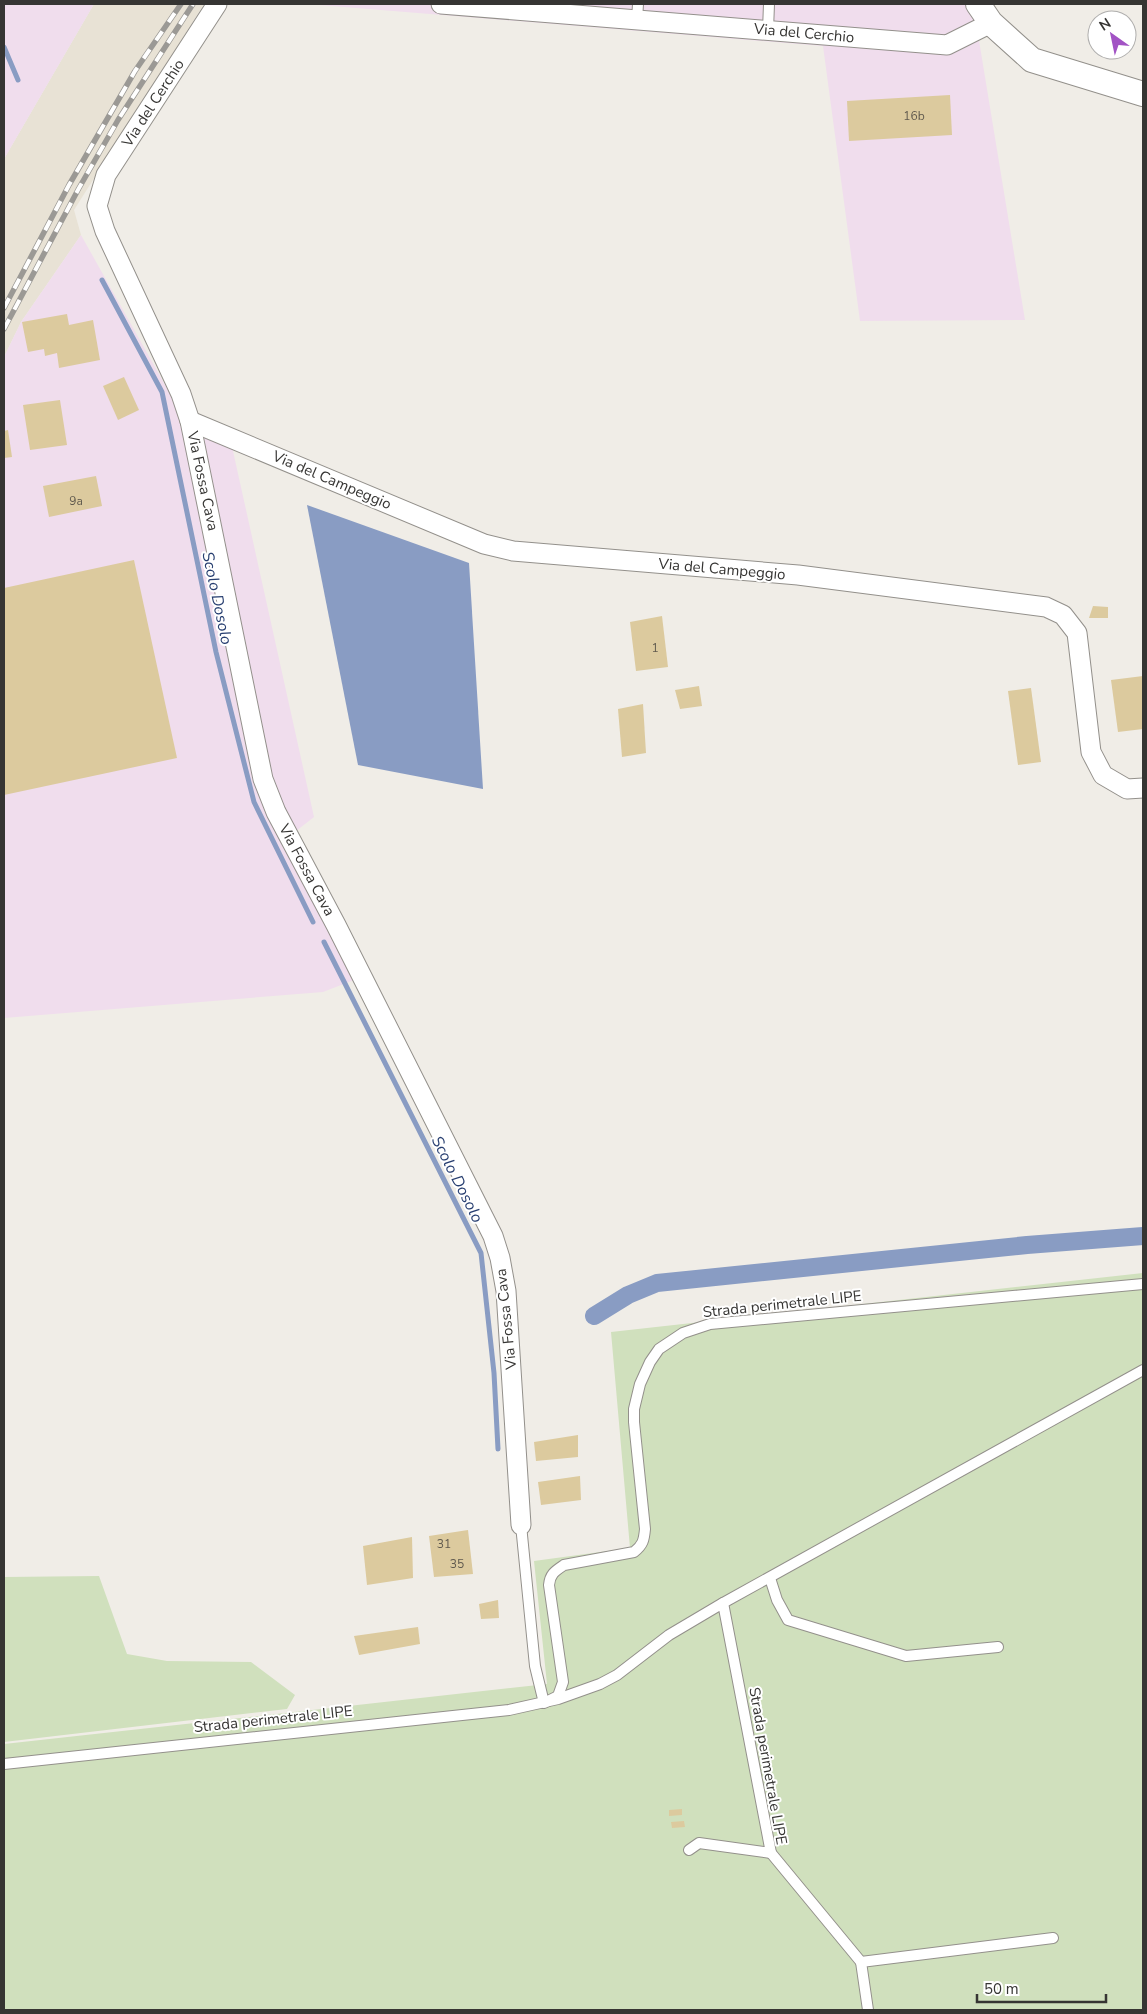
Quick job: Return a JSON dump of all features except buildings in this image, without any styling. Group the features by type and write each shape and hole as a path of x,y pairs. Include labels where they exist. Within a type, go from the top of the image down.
{"street":[{"name":"Via del Cerchio","path":"97,206 106,175 217,4"},
{"name":"Via del Cerchio","path":"441,4 638,12 768,30 947,45 985,13 1032,60 1143,94"},
{"name":"Via Fossa Cava","path":"97,206 105,231 181,394 190,421 264,779 276,812 493,1236 500,1258 506,1290 521,1525"},
{"name":"Via del Campeggio","path":"190,421 484,544 513,552 798,576 1046,607 1064,615 1077,634 1092,752 1102,775 1127,789 1143,788"}],"lane":[{"path":"768,30 769,4"},
{"name":"Strada perimetrale LIPE","path":"544,1703 558,1696 563,1682 549,1585 554,1571 564,1565 634,1552 641,1547 644,1540 645,1529 634,1409 640,1384 650,1362 659,1350 670,1341 683,1333 710,1324 1143,1284"},
{"name":"Strada perimetrale LIPE","path":"4,1764 509,1710 544,1703 585,1690 617,1674 669,1635 724,1603 1143,1370"},
{"path":"521,1525 535,1666 544,1703"},
{"path":"770,1578 777,1600 788,1620 906,1656 998,1648"},
{"name":"Strada perimetrale LIPE","path":"689,1850 699,1843 771,1853 724,1603"},
{"path":"771,1853 861,1962 868,2010"},
{"path":"861,1962 1053,1938"}],"shaded area":[{"path":"4,4 94,4 4,159"},
{"path":"94,4 204,4 74,210 81,235 21,322 4,357 4,159"},
{"path":"307,4 973,4 1025,320 860,321 823,46"},
{"path":"81,235 169,392 186,391 197,415 231,442 314,817 282,842 354,980 323,992 4,1018 4,357 21,322"}],"green space":[{"path":"1143,1273 1143,2010 4,2010 4,1744 547,1684 534,1561 630,1548 611,1332"},
{"path":"99,1576 127,1654 167,1661 251,1662 295,1695 287,1709 4,1742 4,1577"}],"water":[{"path":"307,505 469,563 483,789 358,765"}],"waterway":[{"name":"Scolo Dosolo","path":"4,47 18,80"},
{"name":"Scolo Dosolo","path":"102,280 162,392 216,652 254,802 313,922"},
{"name":"Scolo Dosolo","path":"324,942 481,1253 494,1373 498,1449"},
{"path":"594,1316 628,1295 657,1283 1027,1245 1143,1236"}],"railway":[{"path":"4,308 69,185 135,71 181,4"},
{"path":"4,329 79,188 118,120 193,4"}]}
